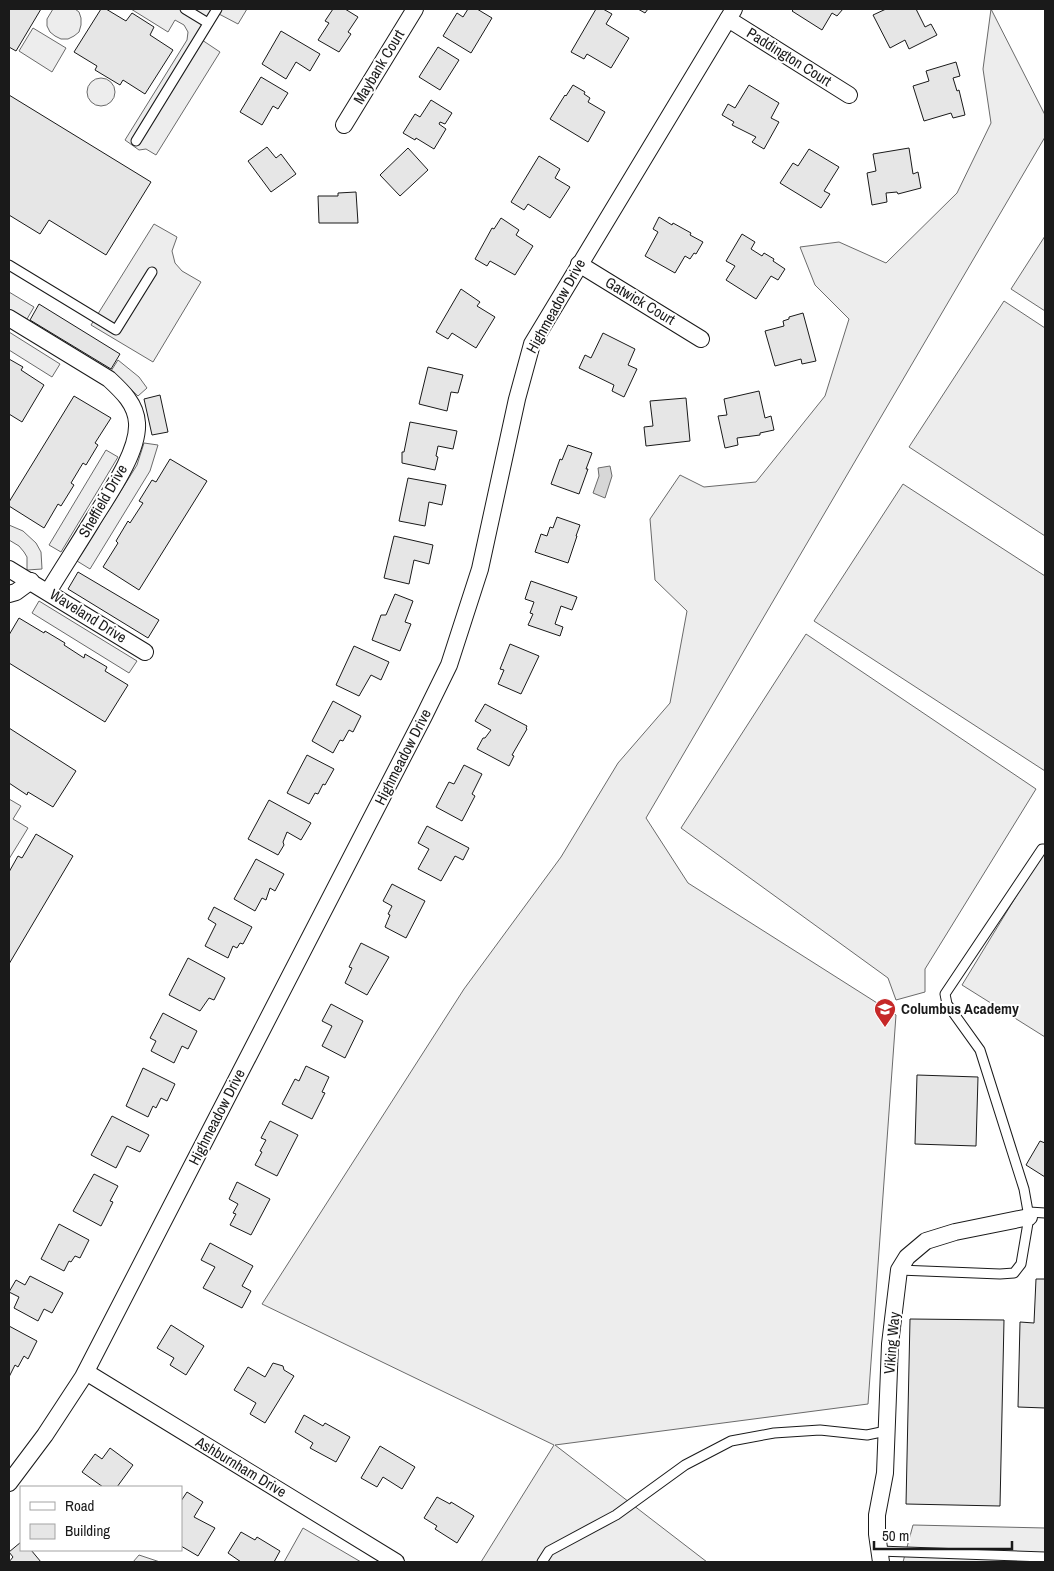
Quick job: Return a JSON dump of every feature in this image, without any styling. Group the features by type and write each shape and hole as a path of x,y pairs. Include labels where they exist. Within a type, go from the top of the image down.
{"street":[{"name":"Maybank Court","path":"344,124 415,9"},
{"name":"Paddington Court","path":"731,14 849,95"},
{"name":"Highmeadow Drive","path":"9,1483 45,1435 86,1372 424,716 449,665 480,569 526,360 532,344 731,14"},
{"name":"Gatwick Court","path":"579,264 701,339"},
{"name":"Sheffield Drive","path":"9,318 109,379 123,392 133,409 137,423 136,437 123,470 48,592"},
{"name":"Waveland Drive","path":"9,569 145,652"},
{"path":"9,594 16,592 31,581"},
{"name":"Viking Way","path":"880,1557 877,1515 885,1473 890,1344 899,1270 906,1256 926,1241 1029,1214"},
{"name":"Ashburnham Drive","path":"86,1372 396,1562"}],"lane":[{"path":"185,9 208,23"},
{"path":"136,141 217,9"},
{"path":"9,265 116,330 152,272"},
{"path":"899,1270 1000,1274 1014,1273 1021,1264 1029,1214 1024,1189 980,1050 947,1004 945,994 1042,849 1045,848"},
{"path":"1029,1214 1045,1213"},
{"path":"542,1562 549,1551 616,1515 685,1465 731,1441 774,1433 820,1430 867,1434 886,1431"},
{"path":"880,1557 1045,1557"}],"shaded area":[{"path":"53,9 75,9 79,12 81,25 79,32 68,39 61,39 50,32 47,26 47,19"},
{"path":"131,9 247,9 238,24 219,14 202,40 220,52 156,155 146,149 139,150 125,140 187,40 188,32 184,25 175,20 168,32"},
{"path":"991,9 1045,115 1045,137 646,818 688,883 896,1015 868,1404 555,1445 707,1562 481,1562 554,1445 262,1304 464,989 561,857 618,763 670,703 687,611 655,580 650,519 680,475 704,487 756,482 825,396 849,319 815,285 800,247 839,242 886,263 957,193 991,123 983,69"},
{"path":"33,28 66,48 52,72 19,51"},
{"path":"101,78 111,82 115,92 111,102 101,106 91,102 87,92 91,82"},
{"path":"154,224 177,237 172,251 175,263 182,271 201,282 153,362 91,325"},
{"path":"1045,236 1045,311 1011,289"},
{"path":"9,292 34,307 27,319 9,309"},
{"path":"1004,301 1045,328 1045,536 909,447"},
{"path":"9,332 60,364 52,377 9,350"},
{"path":"118,360 139,377 147,388 138,396 111,371"},
{"path":"144,443 158,445 150,471 90,569 77,561 137,465"},
{"path":"106,450 118,457 61,552 49,545"},
{"path":"610,466 612,476 605,498 593,493 599,476 598,468"},
{"path":"903,484 1045,576 1045,771 814,621"},
{"path":"9,525 23,531 36,543 41,552 42,569 27,570 27,557 24,552 19,546 9,540"},
{"path":"39,601 137,661 129,673 32,613"},
{"path":"806,634 1036,789 925,969 925,992 896,1000 888,978 681,828"},
{"path":"9,799 21,806 13,819 28,828 9,859"},
{"path":"1045,849 1045,1037 962,985"},
{"path":"913,1525 1045,1528 1045,1562 903,1562"},
{"path":"303,1528 361,1562 284,1562"},
{"path":"139,1555 160,1562 133,1562"}],"building":[{"path":"9,9 41,9 16,51 9,47"},
{"path":"101,9 106,9 126,21 132,13 154,27 150,35 173,50 145,94 123,80 120,85 95,70 97,66 74,52"},
{"path":"333,9 345,9 358,17 348,32 351,34 339,52 318,40 329,23 325,21"},
{"path":"468,9 477,9 492,18 471,53 443,36 457,13 463,17"},
{"path":"596,9 603,9 612,14 606,24 629,38 611,68 587,54 584,59 571,52"},
{"path":"638,9 648,9 645,13"},
{"path":"794,9 843,9 837,16 832,13 822,30 792,11"},
{"path":"886,9 916,9 925,27 931,24 937,35 909,49 905,40 890,48 873,15"},
{"path":"281,31 320,54 310,71 296,62 286,79 262,64"},
{"path":"438,47 459,60 440,90 419,77"},
{"path":"956,62 960,76 953,78 957,91 959,90 965,115 953,118 951,113 924,121 913,86 929,81 926,71"},
{"path":"261,77 288,93 278,109 273,106 262,125 240,112"},
{"path":"573,85 585,92 584,94 590,98 588,102 605,112 588,142 550,119"},
{"path":"749,85 779,103 771,118 779,122 764,149 752,142 756,137 732,125 734,122 722,115 728,104 735,108"},
{"path":"9,95 151,182 106,255 49,220 40,234 9,215"},
{"path":"431,100 452,113 445,124 440,122 439,124 446,129 434,149 416,138 415,140 403,133 415,114 420,117"},
{"path":"267,147 276,158 281,154 296,174 271,192 248,161"},
{"path":"408,148 428,170 400,196 380,175"},
{"path":"909,148 913,174 918,172 921,188 898,194 897,192 886,193 887,202 872,205 867,173 876,171 873,154"},
{"path":"809,149 839,167 824,191 830,194 821,208 780,183 793,163 798,166"},
{"path":"539,156 560,169 555,178 570,187 550,218 528,204 524,210 511,202"},
{"path":"356,192 358,223 319,223 318,196 338,196 338,193"},
{"path":"659,217 691,233 690,235 703,242 696,254 694,253 690,259 685,256 675,273 645,256 658,232 653,229"},
{"path":"501,218 519,230 516,235 533,246 515,275 490,261 487,266 475,259 492,228 494,229"},
{"path":"742,234 755,242 751,249 762,256 764,253 785,269 778,280 771,276 756,299 726,280 735,266 726,261"},
{"path":"461,289 480,302 477,306 495,317 476,348 452,333 448,339 436,332"},
{"path":"39,304 120,354 111,369 30,320"},
{"path":"803,313 816,361 802,364 801,359 775,366 765,331 784,326 783,321"},
{"path":"603,333 635,349 628,365 637,369 624,397 612,391 614,385 579,368 585,355 591,358"},
{"path":"9,359 23,367 21,370 44,385 22,422 9,414"},
{"path":"428,367 463,375 458,393 451,392 447,411 419,404"},
{"path":"759,391 765,418 771,416 774,430 760,433 760,435 737,438 738,445 725,448 718,416 727,415 724,399"},
{"path":"160,395 168,432 152,435 144,399"},
{"path":"74,396 111,418 95,443 98,445 86,465 83,463 71,483 74,485 61,506 58,504 44,528 9,506 9,502"},
{"path":"686,398 690,441 646,446 644,427 653,426 650,401"},
{"path":"410,422 457,431 453,449 438,446 435,470 402,463 402,452 404,452"},
{"path":"568,445 592,453 579,494 551,484 560,459 562,460"},
{"path":"170,459 207,481 139,590 103,567 118,543 116,541 128,521 130,523 143,503 139,501 152,480 156,482"},
{"path":"408,478 446,485 442,505 429,502 425,526 399,521"},
{"path":"557,517 580,525 568,563 535,552 541,534 547,536 550,527 553,528"},
{"path":"394,536 433,545 429,564 414,560 409,584 384,578"},
{"path":"78,572 159,620 148,638 68,589"},
{"path":"531,581 577,597 572,610 561,606 555,624 563,627 560,636 528,625 533,614 530,613 534,602 525,599"},
{"path":"395,594 413,601 405,622 411,624 400,651 372,640 381,615 386,615"},
{"path":"19,618 65,643 64,645 84,658 85,654 107,667 105,671 128,685 105,722 9,663 9,635"},
{"path":"510,644 539,656 521,694 498,684 504,670 500,669"},
{"path":"354,646 389,662 381,680 371,675 359,696 336,685"},
{"path":"333,701 361,716 353,732 349,730 343,741 340,740 333,753 312,741"},
{"path":"485,704 527,726 512,755 514,756 509,766 477,749 483,738 491,730 475,721"},
{"path":"9,728 76,771 53,807 28,792 27,795 9,783"},
{"path":"307,755 334,769 325,785 323,784 318,794 315,793 309,804 287,793"},
{"path":"464,765 482,774 472,794 475,796 462,821 436,807 449,782 454,784"},
{"path":"269,800 311,823 301,840 287,832 283,842 284,845 278,855 248,839"},
{"path":"427,826 469,848 463,860 455,856 441,881 418,869 429,849 418,843"},
{"path":"36,834 73,856 9,964 9,872 18,856 22,858"},
{"path":"256,859 284,874 275,891 270,888 266,900 262,898 255,911 234,899"},
{"path":"392,884 425,901 406,938 385,927 392,906 383,901"},
{"path":"214,907 252,927 243,944 240,943 237,948 233,946 228,958 205,946 216,924 208,919"},
{"path":"361,943 389,957 367,995 345,983 352,968 349,967"},
{"path":"188,958 225,978 214,1000 209,998 200,1011 169,995"},
{"path":"331,1004 363,1021 345,1058 322,1046 332,1026 322,1021"},
{"path":"163,1013 197,1031 188,1049 182,1046 174,1063 151,1051 156,1041 150,1038"},
{"path":"306,1066 329,1077 322,1092 325,1093 312,1119 282,1104 295,1079 299,1081"},
{"path":"143,1068 175,1084 167,1101 161,1098 156,1108 153,1106 148,1117 126,1106"},
{"path":"917,1075 978,1077 976,1146 915,1144"},
{"path":"112,1116 149,1135 140,1152 127,1146 116,1168 91,1155"},
{"path":"270,1121 298,1135 277,1176 255,1165 266,1140 261,1138"},
{"path":"1040,1141 1045,1143 1045,1177 1026,1165"},
{"path":"94,1174 118,1186 110,1201 113,1202 101,1226 73,1211"},
{"path":"237,1182 270,1199 251,1235 230,1225 236,1214 233,1213 238,1204 229,1199"},
{"path":"59,1224 89,1240 80,1258 75,1256 71,1262 69,1261 64,1271 41,1259"},
{"path":"210,1243 253,1266 242,1286 251,1291 242,1308 203,1288 215,1267 201,1260"},
{"path":"30,1276 63,1293 52,1313 44,1309 38,1321 14,1308 19,1297 9,1292 16,1280 25,1285"},
{"path":"1036,1279 1045,1279 1045,1408 1018,1407 1020,1322 1034,1323"},
{"path":"910,1319 1004,1320 1000,1506 906,1504"},
{"path":"171,1325 204,1346 186,1375 170,1365 174,1358 157,1348"},
{"path":"9,1326 37,1341 28,1359 24,1356 18,1367 15,1365 9,1377"},
{"path":"273,1363 283,1366 284,1370 294,1376 265,1423 250,1414 256,1403 234,1390 248,1367 265,1377"},
{"path":"304,1415 323,1426 325,1423 350,1437 336,1462 310,1448 313,1443 295,1432"},
{"path":"380,1446 415,1467 402,1489 383,1477 377,1487 361,1478"},
{"path":"110,1448 133,1465 118,1486 102,1486 82,1472 95,1454 102,1459"},
{"path":"187,1492 203,1502 194,1517 215,1528 198,1556 182,1547 182,1500"},
{"path":"437,1497 450,1504 451,1502 474,1516 457,1543 435,1529 437,1526 424,1518"},
{"path":"241,1532 255,1540 257,1537 280,1551 274,1562 241,1562 228,1553"},
{"path":"20,1543 20,1551 32,1551 41,1562 9,1562 13,1557 9,1552"}],"place":[{"name":"Columbus Academy","path":"885,1028"}]}
